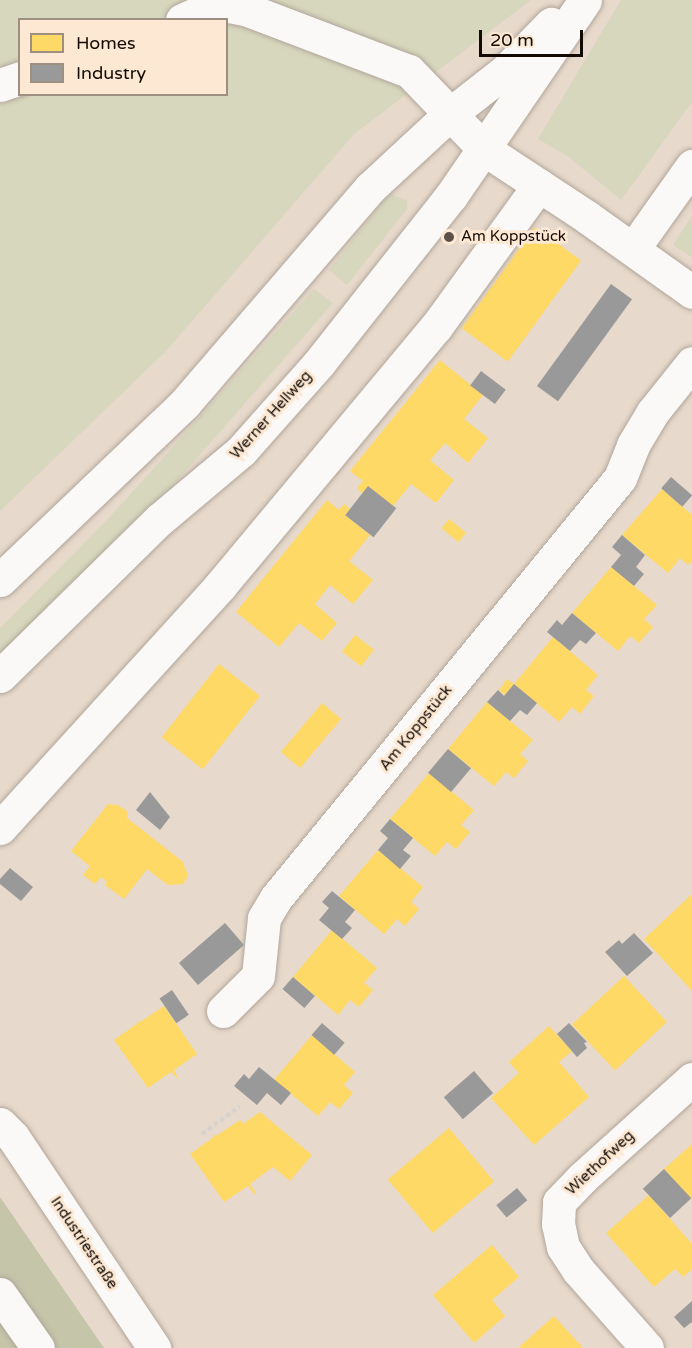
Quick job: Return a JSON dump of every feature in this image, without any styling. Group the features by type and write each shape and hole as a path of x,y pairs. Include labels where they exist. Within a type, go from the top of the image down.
{"street":[{"path":"0,580 185,403 370,188 450,114 505,72 575,0"},
{"name":"Werner Hellweg","path":"0,676 160,519 241,451 318,363 411,250 484,149 585,0"},
{"path":"186,18 218,4 248,10 410,72 484,149 633,249 692,292"},
{"path":"0,85 18,79"},
{"path":"633,249 692,166"},
{"path":"0,828 220,586 436,327 539,185"},
{"name":"Am Koppstück","path":"223,1011 258,976 264,918 276,898 620,478 633,445 652,413 692,363"},
{"name":"Wiethofweg","path":"647,1348 578,1270 563,1247 558,1224 560,1202 582,1178 692,1079"},
{"name":"Industriestraße","path":"0,1103 7,1131 154,1348"},
{"path":"0,1294 38,1348"}],"path":[{"path":"202,1134 240,1107"}],"green space":[{"path":"0,0 531,0 354,134 167,350 0,511"},
{"path":"621,0 692,0 692,102 621,200 569,157 538,139"},
{"path":"392,194 407,201 407,209 347,285 329,270 385,199"},
{"path":"692,216 692,257 673,245"},
{"path":"314,289 333,303 140,523 0,663 0,628 110,517"},
{"path":"0,1197 104,1348 0,1348"}],"building: Homes":[{"path":"535,227 581,261 508,362 462,328"},
{"path":"440,360 483,395 464,419 488,438 468,463 445,443 430,460 454,480 436,503 411,484 393,506 368,486 363,494 357,488 363,481 350,471"},
{"path":"662,489 692,515 692,561 688,565 680,558 668,573 622,535"},
{"path":"327,500 339,510 344,504 350,509 345,515 370,535 349,561 373,580 353,604 330,585 315,604 337,623 322,641 299,623 279,647 236,612"},
{"path":"449,519 466,533 459,542 441,528"},
{"path":"611,567 657,605 644,619 653,627 639,643 630,636 618,651 572,613"},
{"path":"355,635 374,650 361,666 342,652"},
{"path":"553,637 598,675 586,690 594,696 580,714 572,707 559,722 514,684"},
{"path":"219,664 260,696 203,769 162,737"},
{"path":"507,679 514,684 506,696 499,690"},
{"path":"487,702 533,740 520,754 528,761 514,778 506,772 494,786 448,749"},
{"path":"322,703 341,719 300,768 281,752"},
{"path":"429,773 474,810 461,825 470,832 456,849 447,842 435,856 390,819"},
{"path":"108,804 118,805 127,811 127,818 183,862 188,876 183,884 168,885 147,869 124,899 105,885 107,882 101,877 95,884 83,875 90,866 71,851"},
{"path":"378,850 423,887 411,902 419,909 405,926 397,919 384,934 339,896"},
{"path":"692,894 692,991 644,939"},
{"path":"332,930 377,968 364,983 373,990 359,1007 350,1000 338,1015 293,977"},
{"path":"624,976 667,1022 615,1070 572,1024"},
{"path":"164,1006 197,1054 174,1070 179,1080 171,1072 148,1088 114,1040 138,1023 136,1021 140,1022"},
{"path":"549,1026 572,1051 559,1062 589,1097 534,1145 491,1098 519,1073 509,1062"},
{"path":"312,1035 355,1072 344,1085 353,1093 339,1109 330,1102 318,1116 274,1080"},
{"path":"260,1112 312,1155 290,1181 273,1167 250,1184 256,1193 254,1194 248,1186 224,1202 190,1154 214,1137 214,1134 216,1136 240,1120 243,1124"},
{"path":"449,1128 494,1182 433,1233 388,1179"},
{"path":"692,1144 692,1200 664,1169"},
{"path":"649,1195 692,1244 692,1269 683,1277 675,1269 654,1287 606,1233"},
{"path":"492,1245 519,1277 492,1300 505,1316 474,1343 433,1295"},
{"path":"554,1316 583,1348 518,1348"}],"building: Industry":[{"path":"611,284 632,299 558,401 537,386"},
{"path":"481,371 506,390 495,404 470,385"},
{"path":"671,477 692,495 682,507 661,488"},
{"path":"368,486 396,508 374,537 345,515"},
{"path":"622,535 645,555 636,567 644,574 634,586 611,567 621,555 612,547"},
{"path":"572,613 596,633 586,644 580,640 570,651 547,632 557,620 562,625"},
{"path":"514,684 537,703 527,715 520,710 510,721 487,702 498,690 504,696"},
{"path":"448,749 471,768 451,792 428,773"},
{"path":"150,792 170,817 160,830 136,810"},
{"path":"390,819 413,838 403,850 411,856 400,869 378,850 388,838 380,831"},
{"path":"10,868 33,887 21,901 0,884 0,879"},
{"path":"332,891 355,910 345,922 352,928 342,939 319,920 329,908 322,902"},
{"path":"225,923 244,945 198,985 179,963"},
{"path":"634,933 653,953 627,976 605,952 619,940 622,944"},
{"path":"293,977 315,996 304,1008 283,989"},
{"path":"172,990 189,1015 176,1023 160,998"},
{"path":"322,1023 345,1043 334,1055 312,1035"},
{"path":"569,1023 587,1042 584,1043 587,1048 577,1057 557,1034"},
{"path":"259,1067 291,1093 281,1105 267,1093 257,1105 234,1086 244,1074 249,1079"},
{"path":"474,1071 493,1093 463,1119 444,1097"},
{"path":"664,1169 691,1198 670,1218 643,1189"},
{"path":"517,1188 527,1200 507,1218 496,1205"},
{"path":"692,1301 692,1322 684,1328 674,1317"}],"place":[{"name":"Am Koppstück","path":"449,237"}]}
